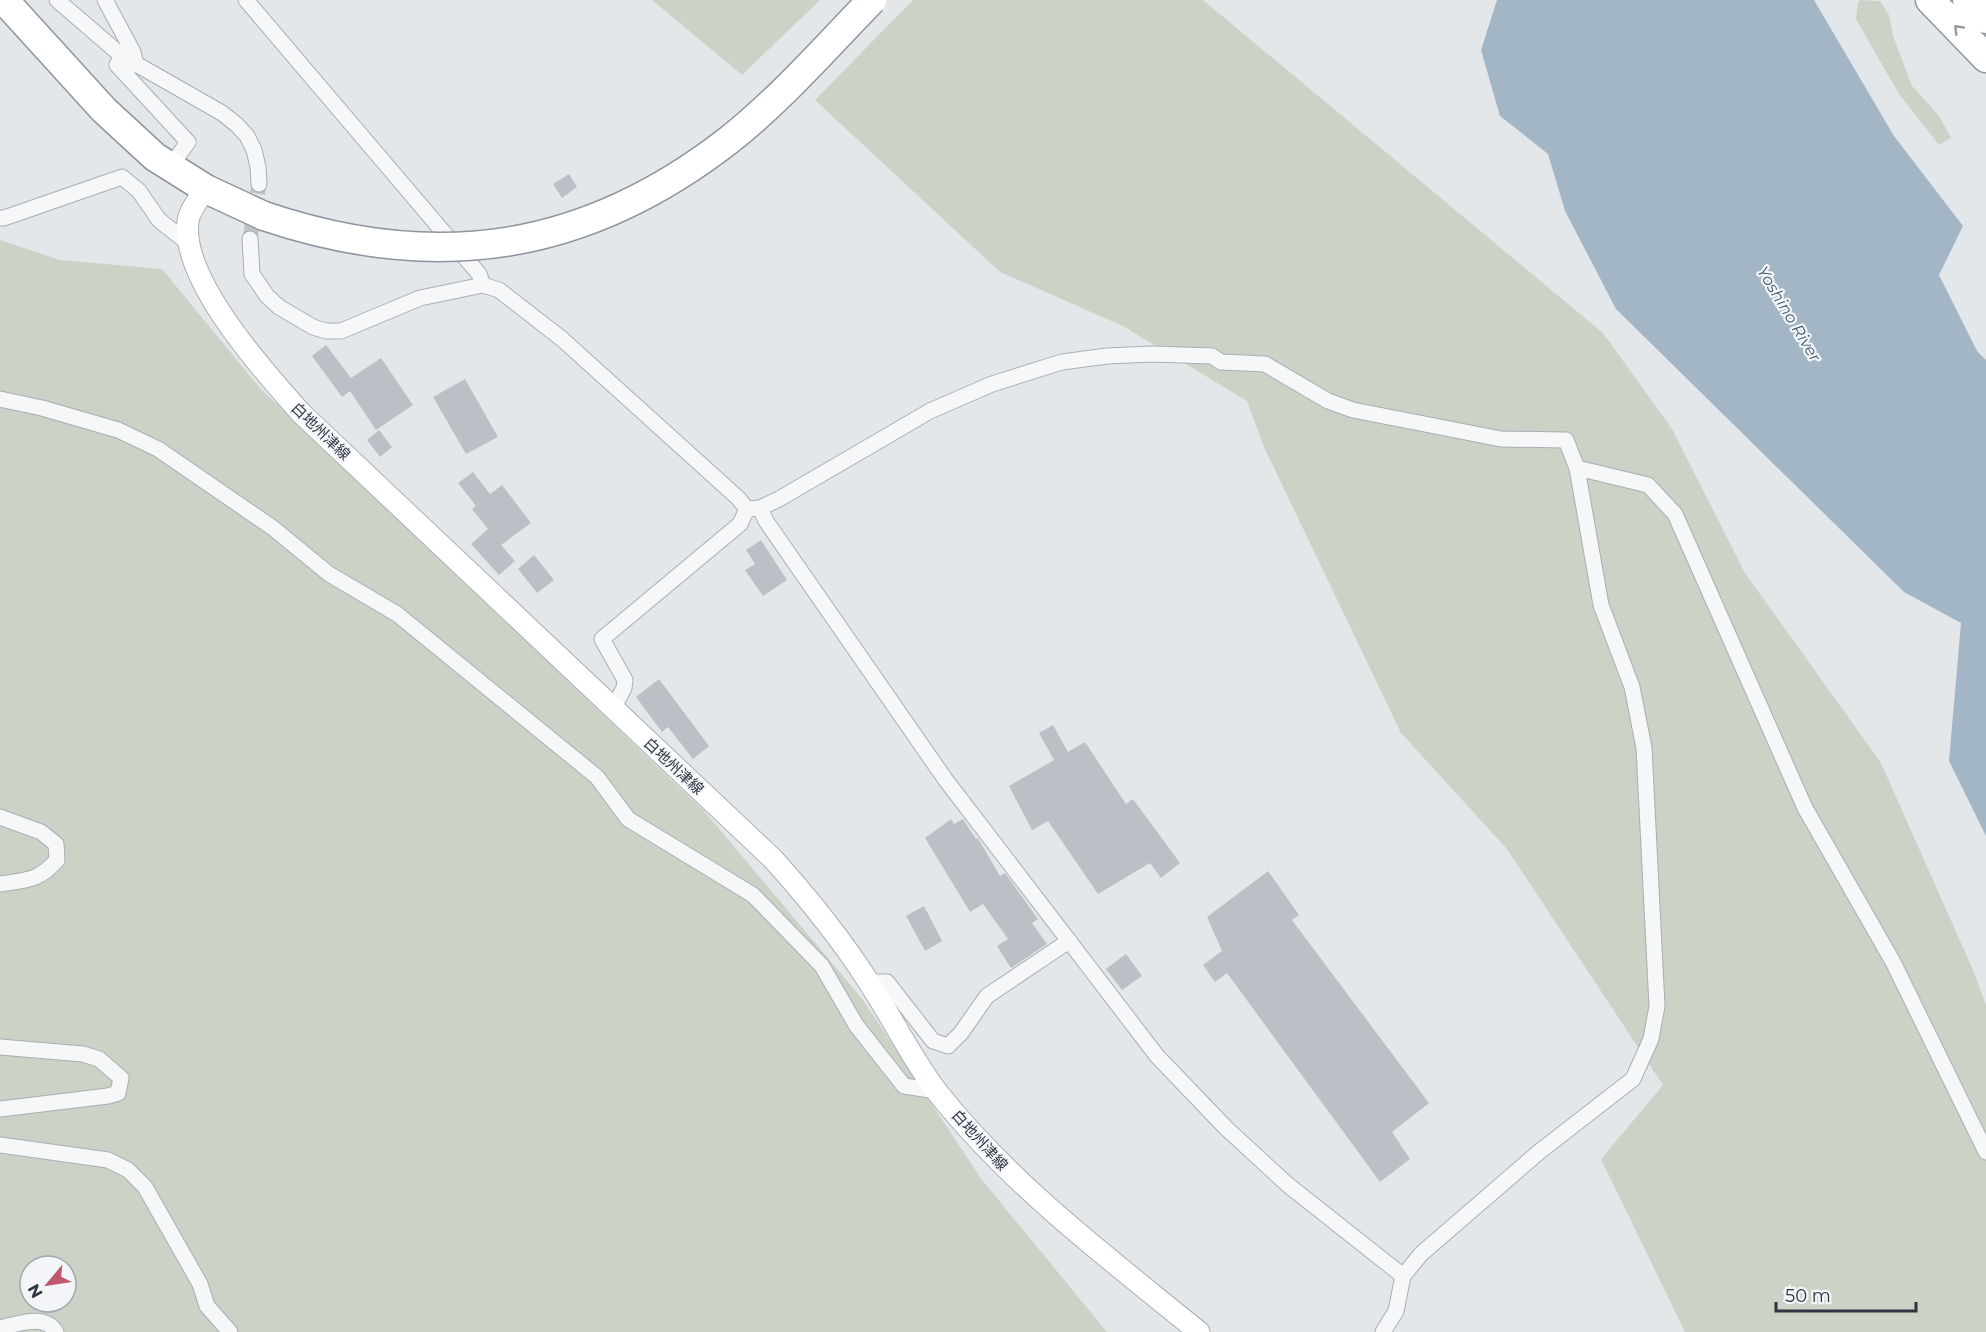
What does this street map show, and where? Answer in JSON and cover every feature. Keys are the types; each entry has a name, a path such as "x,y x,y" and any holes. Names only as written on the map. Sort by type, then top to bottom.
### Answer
{"highway":[{"path":"4,0 104,110 156,157 206,189 257,228 426,248 497,244 538,237 583,223 659,188 731,138 777,96 872,0"},
{"path":"1930,0 1986,58"},
{"path":"1967,0 1986,19"}],"main road":[{"name":"白地州津線","path":"206,189 188,219 188,243 203,280 224,319 261,370 302,414 773,859 837,933 937,1091 998,1162 1049,1209 1199,1332"}],"street":[{"path":"57,0 122,56 222,113 237,125 247,136 254,150 259,184"},
{"path":"105,0 134,52 136,65"},
{"path":"246,0 479,274 483,285"},
{"path":"122,56 117,65 188,142 170,167"},
{"path":"0,218 15,215 122,177 139,191 159,220 188,243"},
{"path":"257,228 252,274 267,296 279,307 313,327 326,331 341,331 420,298 483,285 499,290 562,339 738,498 753,508 766,521 945,779 1157,1056 1226,1128 1288,1185 1403,1276"},
{"path":"613,709 626,680 602,639 740,524 753,508 779,499 930,411 992,384 1062,362 1152,354 1212,356 1221,362 1264,364 1328,401 1353,410 1501,439 1566,440 1577,468 1601,605 1632,687 1644,748 1657,1006 1651,1039 1633,1079 1539,1152 1421,1254 1403,1276 1396,1311 1383,1332"},
{"path":"0,399 42,408 118,430 158,449 273,528 329,574 397,614 597,777 628,819 753,896 822,966 856,1025 904,1086 937,1091"},
{"path":"1577,468 1648,485 1675,513 1805,808 1893,963 1986,1152"},
{"path":"0,818 41,832 56,844 57,860 46,873 32,879 0,884"},
{"path":"869,982 887,982 933,1041 948,1046 961,1033 987,996 1069,941"},
{"path":"0,1047 83,1054 99,1059 121,1078 118,1092 108,1096 0,1109"},
{"path":"0,1145 108,1160 128,1170 145,1187 200,1284 207,1306 230,1332"},
{"path":"0,1328 43,1321 52,1324 56,1332"}],"shaded area":[{"path":"652,0 820,0 742,75"},
{"path":"913,0 1203,0 1603,333 1672,429 1745,573 1881,763 1973,970 1986,1005 1986,1332 1685,1332 1601,1159 1663,1085 1507,849 1401,733 1264,447 1247,401 1123,326 1000,272 815,100"},
{"path":"1861,0 1880,1 1889,15 1893,36 1912,86 1939,116 1951,138 1939,145 1899,94 1856,19 1858,2"},
{"path":"0,240 60,260 162,269 260,388 705,812 863,1000 982,1180 1107,1332 0,1332"}],"water":[{"name":"Yoshino River","path":"1497,0 1814,0 1894,136 1963,226 1939,275 1977,351 1986,360 1986,836 1949,761 1961,623 1904,592 1616,309 1565,211 1548,154 1500,116 1481,50"}],"building":[{"path":"569,174 577,187 562,198 553,184"},
{"path":"326,345 351,378 381,358 413,405 376,430 350,391 342,397 312,356"},
{"path":"465,379 498,437 466,454 433,397"},
{"path":"379,430 392,447 380,457 367,440"},
{"path":"473,472 490,494 502,485 531,523 501,545 515,561 499,575 471,544 488,529 472,509 476,506 458,483"},
{"path":"761,540 787,580 763,596 745,570 755,564 746,550"},
{"path":"534,555 554,580 537,593 518,569"},
{"path":"659,679 709,746 693,759 668,727 662,732 636,697"},
{"path":"1053,725 1068,752 1085,742 1126,804 1133,799 1180,863 1161,878 1150,863 1098,894 1048,821 1032,830 1009,786 1054,760 1039,733"},
{"path":"951,819 954,824 963,819 976,839 978,838 1000,876 1005,873 1038,919 1032,923 1047,944 1011,968 997,946 1008,939 983,904 970,912 925,838"},
{"path":"1268,871 1299,915 1292,920 1429,1103 1392,1132 1410,1159 1380,1182 1227,973 1215,982 1203,965 1222,951 1207,917"},
{"path":"924,906 942,941 925,951 906,916"},
{"path":"1126,954 1142,976 1122,990 1106,969"}],"tunnel":[{"path":"250,239 259,184"}]}
